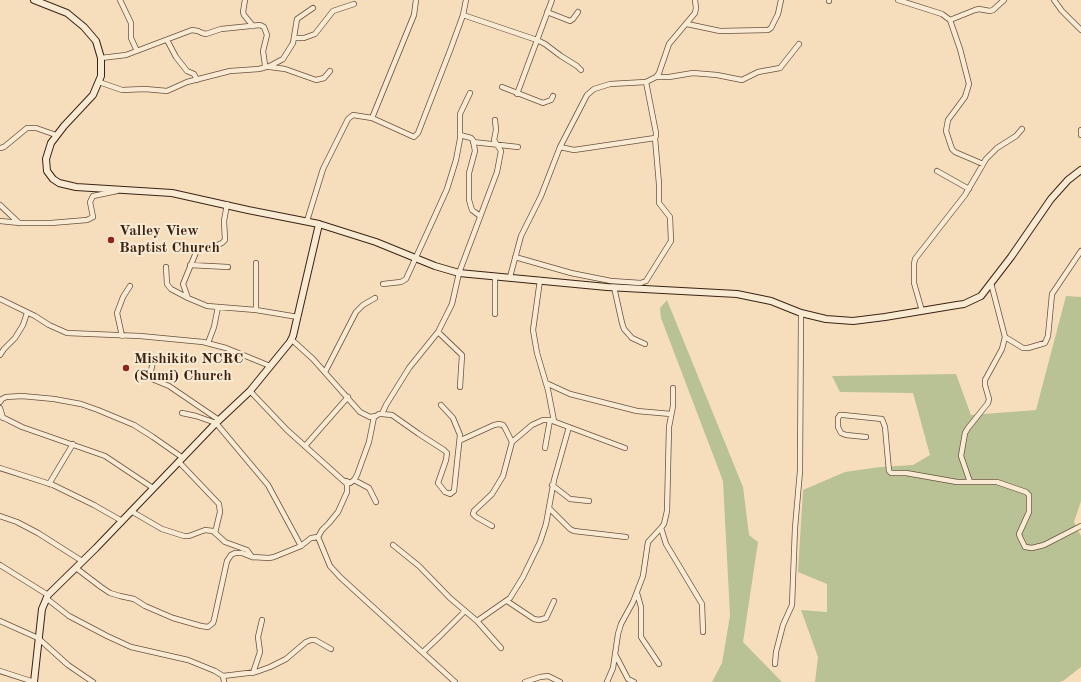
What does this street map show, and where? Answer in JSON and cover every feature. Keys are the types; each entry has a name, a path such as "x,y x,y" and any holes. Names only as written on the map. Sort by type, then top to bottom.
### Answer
{"main road":[{"path":"34,0 67,13 84,27 96,41 101,58 101,76 93,95 56,135 51,143 46,159 47,171 58,183 76,187 172,193 227,204 248,210 307,221 376,242 415,258 459,273 614,287 737,294 771,301 802,313 826,319 853,321 922,311 957,305 981,296 1051,198 1068,180 1081,170"},
{"path":"34,682 42,609 47,596 217,422 250,391 293,336 319,224"}],"street":[{"path":"120,0 132,23 131,38 137,51"},
{"path":"245,0 243,12 253,26"},
{"path":"372,118 414,15 416,0"},
{"path":"307,221 323,169 348,119 352,115 372,118 410,136 416,136 452,48 463,15 466,0"},
{"path":"517,94 552,0"},
{"path":"510,277 521,236 560,148 587,95 610,84 646,82 656,77 659,73 669,44 695,13 695,0"},
{"path":"687,24 720,31 768,30 771,28 778,14 781,0"},
{"path":"898,0 942,14 950,20 960,49 969,84 965,97 948,120 946,131 952,149 983,164"},
{"path":"950,20 979,9 990,11 993,10 1004,0"},
{"path":"1054,0 1062,11 1081,30"},
{"path":"294,38 304,38 315,34 333,11 354,4"},
{"path":"99,82 122,90 145,89 167,91 185,83 233,70 259,69 268,66 283,59 292,46 297,19 313,8"},
{"path":"547,12 570,21 578,12"},
{"path":"463,15 537,40 581,70"},
{"path":"101,58 122,56 195,30 206,34 221,29 263,26 267,37 263,51 265,65 285,69 316,80 324,78 330,71"},
{"path":"167,40 176,57 187,71 194,74 197,80"},
{"path":"656,77 669,78 693,72 742,80 758,72 780,68 799,44"},
{"path":"515,257 571,273 612,281 641,283 646,281 671,241 670,217 659,203 655,138 656,133 646,82"},
{"path":"502,87 543,103 551,100 553,96"},
{"path":"383,284 403,281 406,279 447,189 457,155 460,135 460,114 470,93"},
{"path":"382,414 386,405 410,368 438,332 452,304 459,273 497,172 501,151 494,140 496,130 495,120"},
{"path":"0,148 4,147 27,128 36,128 56,135"},
{"path":"922,311 914,283 915,259 969,189 983,164 997,148 1016,136 1022,129"},
{"path":"1081,130 1081,135"},
{"path":"460,135 471,138 473,142 475,151 469,173 469,200 472,210 480,216"},
{"path":"560,148 574,150 655,138"},
{"path":"473,142 518,147"},
{"path":"937,171 969,189"},
{"path":"0,221 20,223 64,223 87,220 94,217 90,202 93,196 124,190"},
{"path":"188,298 183,284 197,250 200,248 215,246 224,241 224,221 227,204"},
{"path":"0,205 20,223"},
{"path":"1005,337 1023,348 1045,343 1048,336 1052,294 1081,251"},
{"path":"256,263 256,310"},
{"path":"190,265 228,267"},
{"path":"166,267 167,284 169,288 207,306 256,310 298,317"},
{"path":"495,276 495,314"},
{"path":"540,280 533,330 536,349 546,383 552,421 545,448"},
{"path":"970,482 961,456 965,434 988,403 985,380 1002,349 1005,337 991,283"},
{"path":"122,336 117,313 123,297 130,286"},
{"path":"614,287 624,329 632,338 645,344"},
{"path":"325,372 356,312 363,305 374,298"},
{"path":"0,299 67,333 179,339 208,343 237,352 270,366"},
{"path":"208,343 214,327 218,307"},
{"path":"0,355 15,338 23,325 27,313"},
{"path":"775,664 776,652 783,625 792,604 795,528 800,471 802,313"},
{"path":"438,332 462,354 460,387"},
{"path":"291,339 313,359 360,412 370,417 382,414 392,415 447,453 438,484 445,492 450,494 454,491 460,431 453,418 441,405"},
{"path":"153,362 150,375 152,379 169,386 217,422 268,485 300,546"},
{"path":"546,383 570,394 637,411 671,414"},
{"path":"607,682 613,668 621,624 637,593 643,576 648,542 662,528 667,511 669,427 673,388"},
{"path":"250,391 287,430 346,481 348,488 338,512 322,530 318,537"},
{"path":"0,402 6,397 22,396 54,399 81,404 134,425 153,436 181,460 219,504 220,512 215,533"},
{"path":"305,446 348,397"},
{"path":"0,408 1,417 22,427 104,456 153,488"},
{"path":"182,413 217,422"},
{"path":"866,437 841,434 838,427 838,418 840,415 882,419 885,427 889,471 891,473 906,473 957,482 997,482 1026,492 1029,495 1029,512 1020,534 1025,546 1032,548 1044,545 1081,526"},
{"path":"354,480 369,442 374,417"},
{"path":"492,526 476,517 474,511 492,494 503,476 512,442 532,425 543,420 552,421 625,448"},
{"path":"460,440 499,424 505,428 512,442"},
{"path":"477,621 505,603 523,577 540,542 545,529 552,485 569,427"},
{"path":"49,484 73,444"},
{"path":"0,468 49,484 89,502 122,520"},
{"path":"346,481 350,482 354,480 367,487 376,502"},
{"path":"552,485 570,499 589,501"},
{"path":"549,508 570,529 574,531 626,537"},
{"path":"131,511 162,529 184,536 210,530 225,542 247,550 252,557"},
{"path":"0,516 17,522 38,533 82,561"},
{"path":"662,528 666,544 702,604 703,632"},
{"path":"76,568 110,592 134,599 145,606 174,618 204,627 210,625 214,620 228,558 238,553 252,557 274,557 300,546 311,538 318,537"},
{"path":"318,537 335,572 456,682"},
{"path":"393,545 419,566 477,621 501,648"},
{"path":"0,565 47,596 70,616 131,647 188,660 215,671 223,676 253,673 270,667 286,659 306,642 311,640 315,640 331,649"},
{"path":"637,593 641,607 641,637 659,664"},
{"path":"505,603 539,620 546,618 554,602"},
{"path":"422,652 445,632 465,611"},
{"path":"0,620 38,638 68,665 93,682"},
{"path":"253,673 260,652 258,637 262,620"},
{"path":"615,654 628,679 634,682"},
{"path":"0,671 34,682"},
{"path":"223,676 224,682"},
{"path":"525,682 548,676 560,682"}],"green space":[{"path":"1066,296 1081,297 1081,501 1074,522 1081,536 1081,667 1063,681 1059,682 815,682 818,657 801,610 827,612 827,584 798,572 803,490 845,472 880,467 913,465 930,455 913,393 840,392 832,376 956,374 971,415 1036,410"},
{"path":"667,300 743,487 749,535 758,542 743,642 782,682 712,682 722,663 730,616 723,481 661,318 660,308"}],"place":[{"name":"Valley View Baptist Church","path":"111,240"},
{"name":"Mishikito NCRC (Sumi) Church","path":"126,368"}]}
